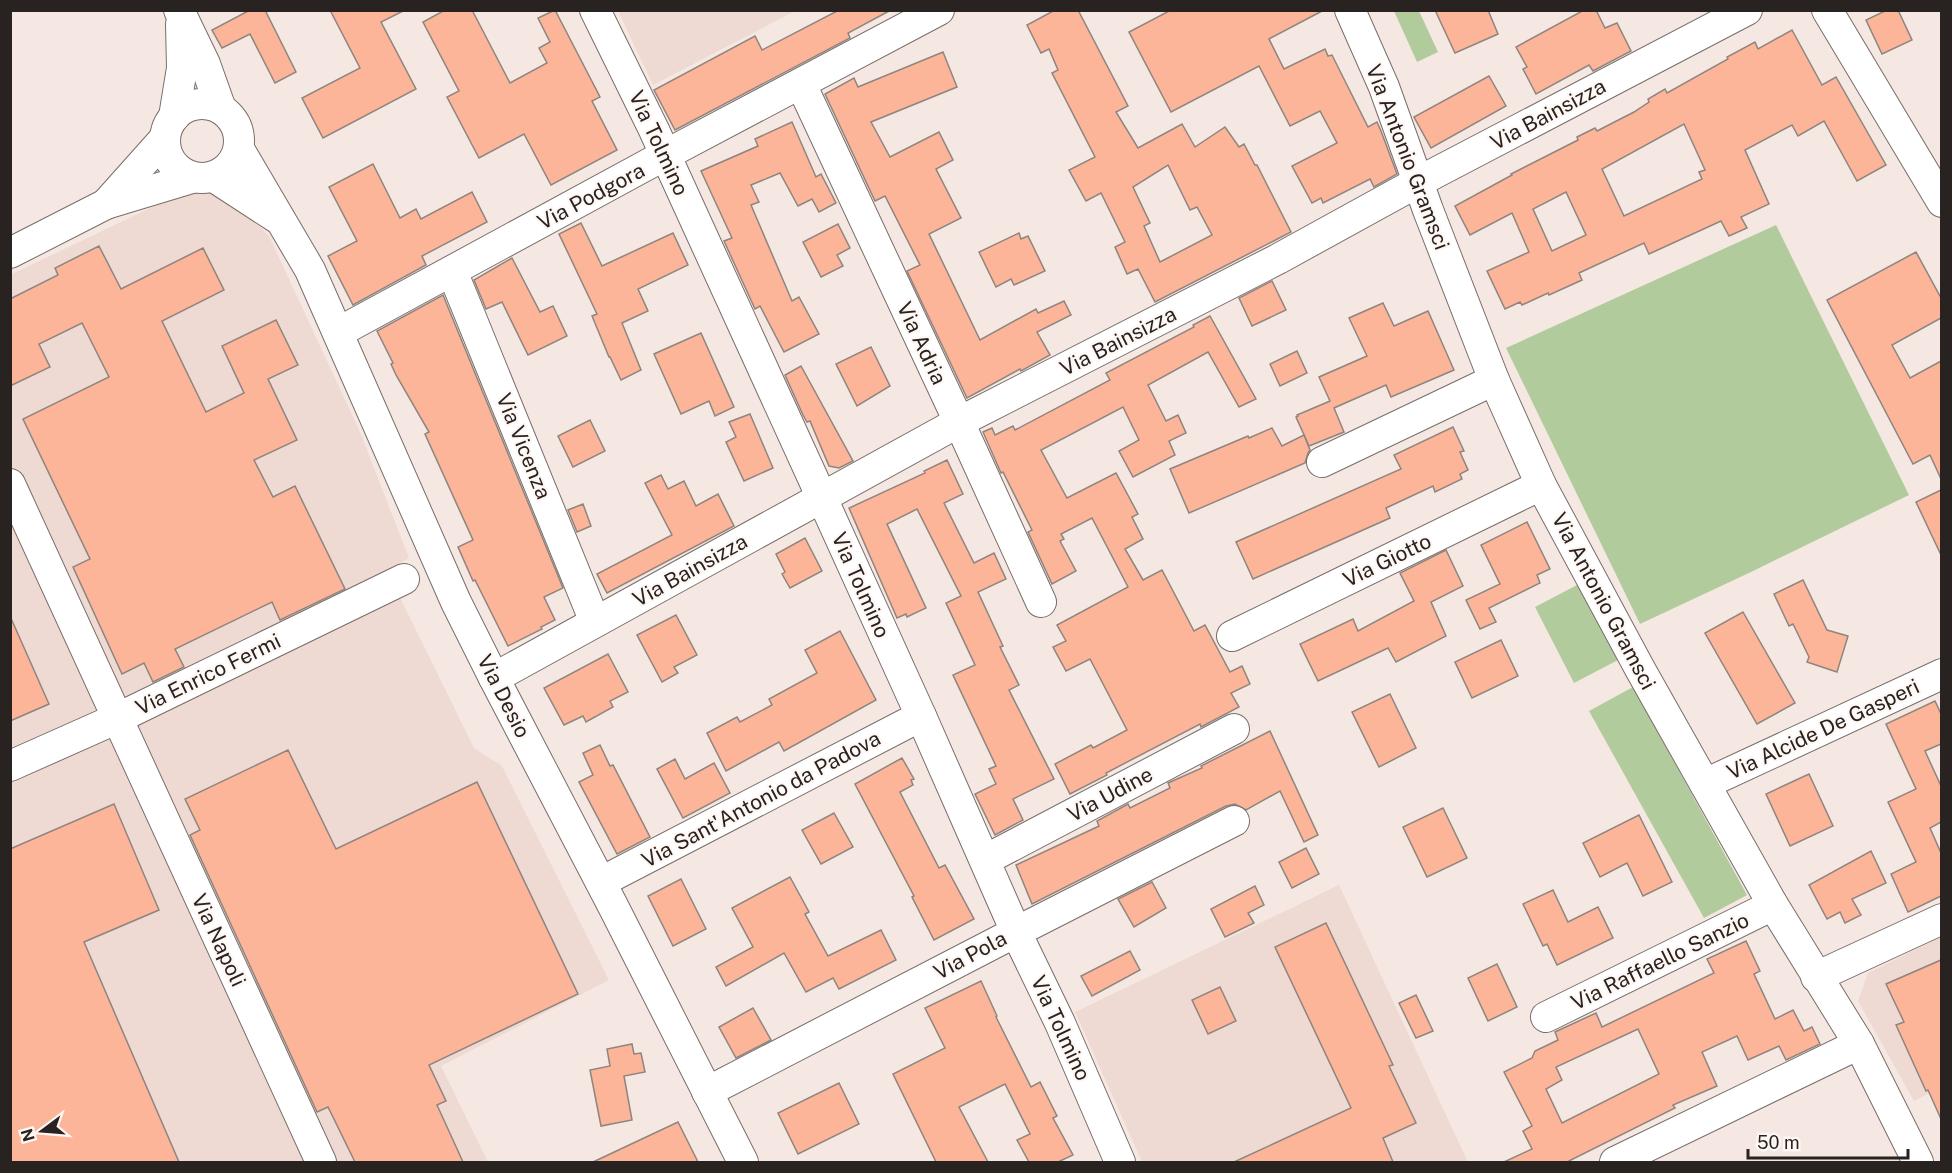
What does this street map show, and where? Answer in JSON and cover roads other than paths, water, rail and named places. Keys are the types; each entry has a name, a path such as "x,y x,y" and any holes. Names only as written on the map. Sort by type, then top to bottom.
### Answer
{"street":[{"name":"Via Tolmino","path":"595,10 665,155 921,716 1016,932 1060,1023 1114,1160"},
{"name":"Via Podgora","path":"339,332 665,155 939,10"},
{"name":"Via Antonio Gramsci","path":"1350,10 1384,87 1494,380 1541,485 1640,669 1773,905 1859,1044 1918,1162"},
{"name":"Via Bainsizza","path":"494,678 959,422 1278,259 1418,182 1747,10"},
{"path":"1827,10 1941,202"},
{"path":"180,13 205,64 221,109"},
{"path":"180,13 182,68 166,151 171,163 181,172 203,177"},
{"name":"Via Adria","path":"801,84 1041,602"},
{"path":"10,253 106,204 226,171 234,161 239,149 240,137 237,126 230,116 209,104 196,104 184,108 106,204"},
{"name":"Via Desio","path":"239,149 310,270 438,563 494,678 601,882 743,1162"},
{"name":"Via Desio","path":"203,177 282,221"},
{"name":"Via Vicenza","path":"452,271 596,622"},
{"path":"1322,462 1494,380"},
{"name":"Via Napoli","path":"10,484 321,1162"},
{"name":"Via Giotto","path":"1232,636 1541,485"},
{"name":"Via Enrico Fermi","path":"10,766 118,718 404,579"},
{"name":"Via Alcide De Gasperi","path":"1705,784 1941,674"},
{"name":"Via Sant'Antonio da Padova","path":"601,882 921,716"},
{"name":"Via Udine","path":"985,860 1234,729"},
{"name":"Via Pola","path":"707,1092 1234,822"},
{"name":"Via Raffaello Sanzio","path":"1546,1017 1773,905"},
{"path":"1816,977 1941,919"},
{"path":"1615,1162 1859,1044"}]}
